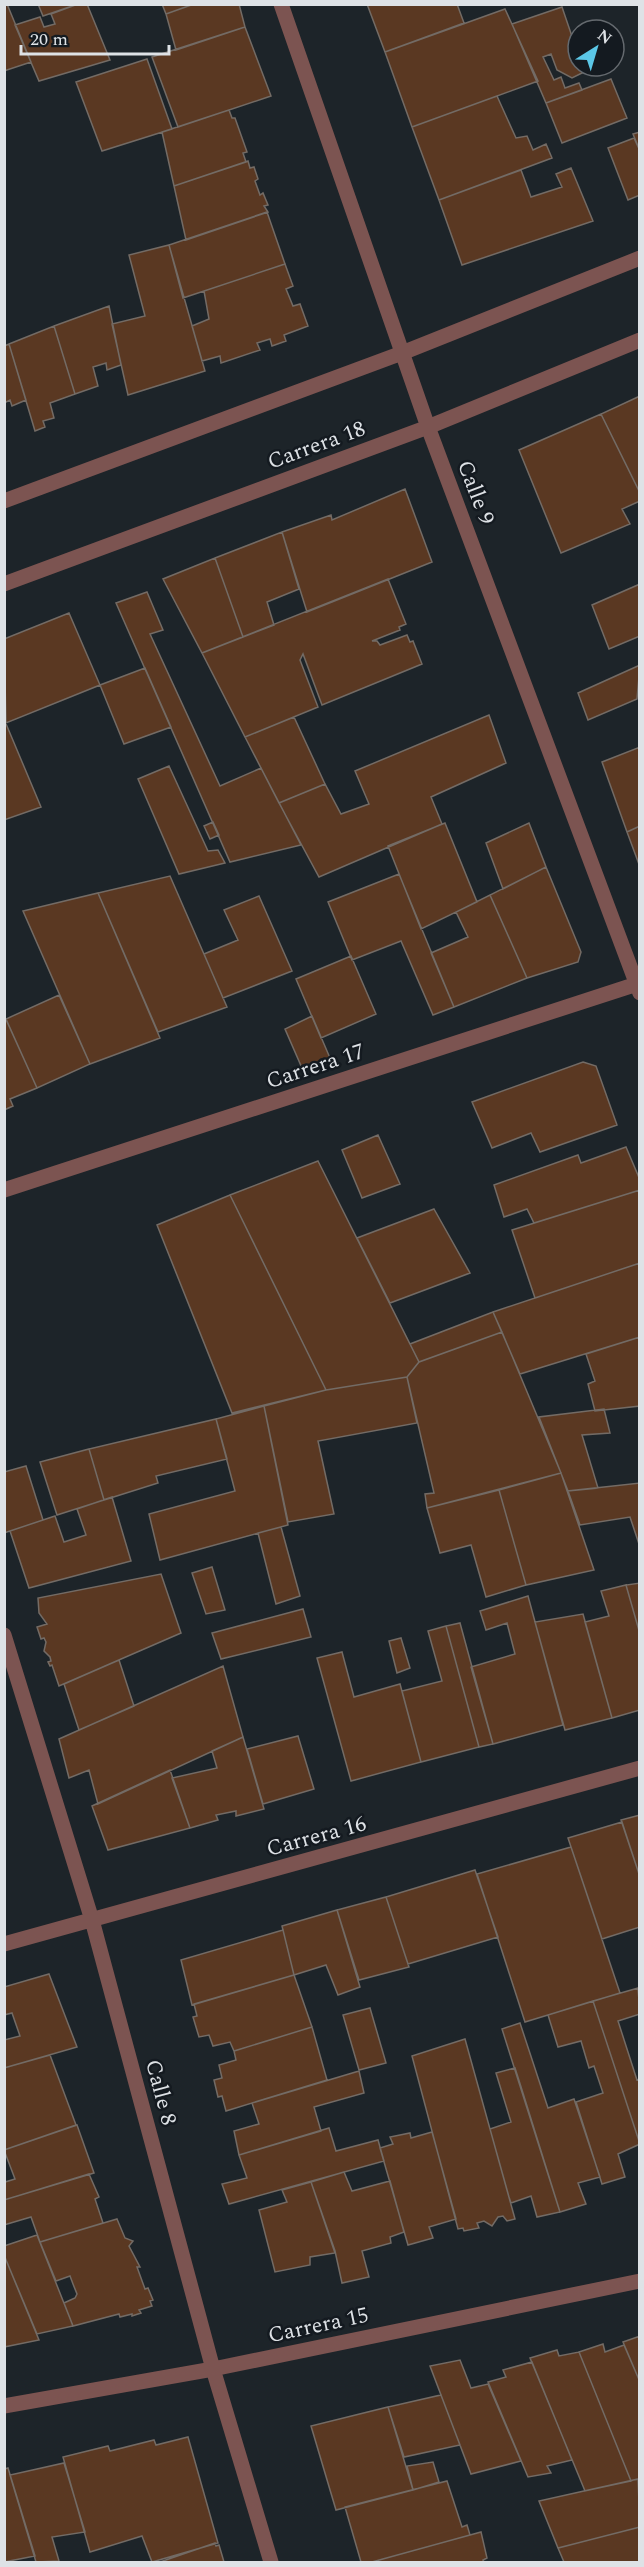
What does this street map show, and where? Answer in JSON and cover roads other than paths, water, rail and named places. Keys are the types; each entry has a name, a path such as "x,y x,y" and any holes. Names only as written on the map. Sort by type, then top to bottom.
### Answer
{"street":[{"name":"Calle 9","path":"281,4 428,427 638,987"},
{"path":"4,501 402,353 639,258"},
{"name":"Carrera 18","path":"4,584 428,427 639,340"},
{"name":"Carrera 17","path":"4,1190 638,987"},
{"name":"Calle 8","path":"4,1635 92,1920 213,2368 271,2562"},
{"name":"Carrera 16","path":"4,1944 639,1768"},
{"name":"Carrera 15","path":"4,2406 213,2368 639,2281"}]}
